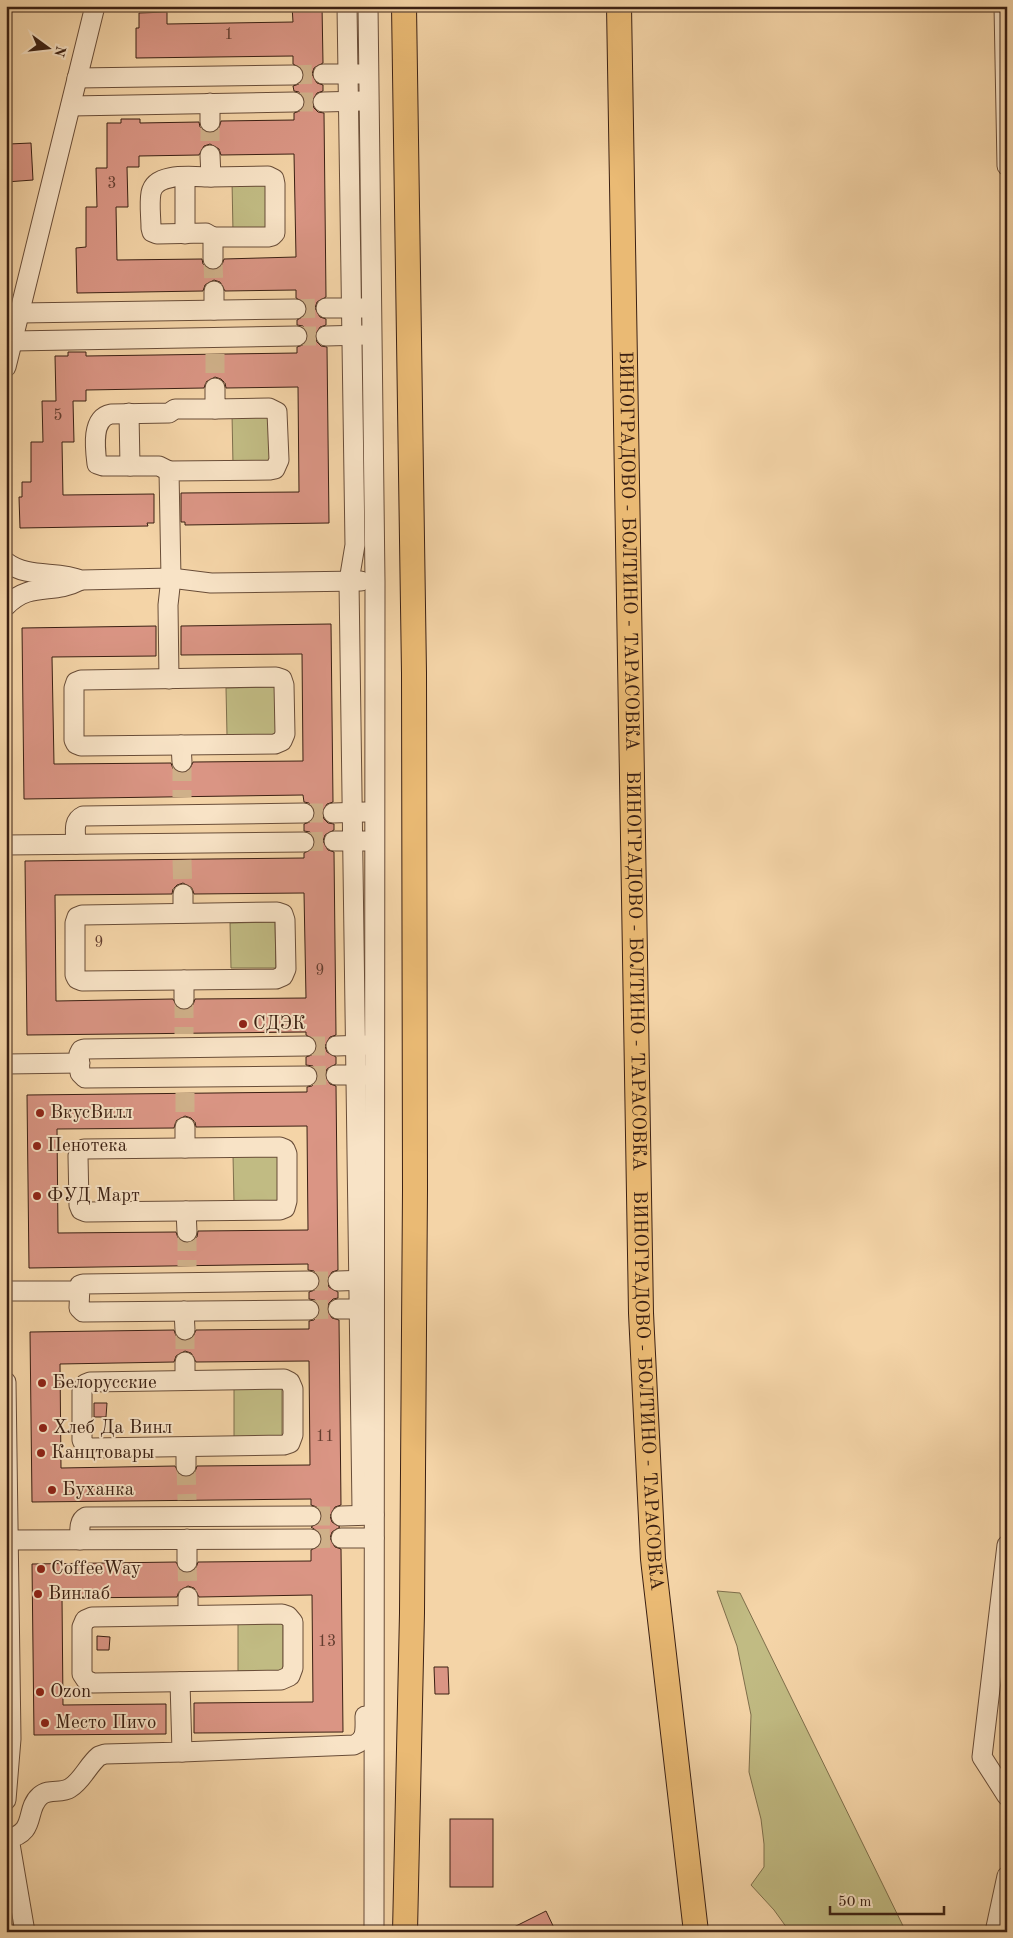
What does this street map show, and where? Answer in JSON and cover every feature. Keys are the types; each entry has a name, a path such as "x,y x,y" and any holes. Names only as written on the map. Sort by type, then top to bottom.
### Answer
{"main road":[{"path":"404,6 414,673 415,1130 412,1594 405,1932"},
{"name":"ВИНОГРАДОВО - БОЛТИНО - ТАРАСОВКА","path":"619,6 641,1313 652,1559 696,1932"}],"street":[{"path":"6,367 95,6"},
{"path":"347,6 355,545 349,581 343,841 367,1309 368,1538 374,1932"},
{"path":"366,1280 374,1075 374,581 368,6"},
{"path":"1004,6 1007,166"},
{"path":"323,74 369,73"},
{"path":"77,78 293,74"},
{"path":"323,102 369,101"},
{"path":"71,106 210,112 294,102"},
{"path":"210,155 211,177"},
{"path":"268,176 274,179 275,233 272,236 213,238 206,233 157,234 152,232 152,189 163,178 185,177 268,176"},
{"path":"185,177 185,234"},
{"path":"213,238 213,259"},
{"path":"214,291 214,310"},
{"path":"326,308 372,308"},
{"path":"20,313 296,309"},
{"path":"326,336 372,335"},
{"path":"13,341 214,346 297,336"},
{"path":"215,388 215,409"},
{"path":"269,408 277,412 278,465 270,470 169,471 159,466 103,466 97,464 96,431 100,421 107,415 129,413 169,413 175,409 269,408"},
{"path":"129,413 130,466"},
{"path":"169,471 171,578 168,605 169,678"},
{"path":"6,562 25,571 70,575 81,580 171,578 211,583 374,581"},
{"path":"6,606 14,598 26,592 70,586 81,580"},
{"path":"276,677 282,679 284,685 285,734 282,741 275,744 182,754 81,746 76,744 74,740 74,688 76,682 81,680 169,678 276,677"},
{"path":"76,844 76,822 78,818 83,816 182,806 304,813"},
{"path":"343,813 374,812"},
{"path":"343,841 374,841"},
{"path":"6,845 76,844 182,851 304,842"},
{"path":"183,894 183,913"},
{"path":"277,912 283,914 286,920 286,969 283,976 276,979 82,981 75,975 75,923 77,917 82,915 183,913 277,912"},
{"path":"184,980 184,999"},
{"path":"306,1046 184,1040 84,1049 79,1054 80,1073 85,1078 185,1085 306,1076"},
{"path":"336,1046 374,1045"},
{"path":"6,1064 80,1063"},
{"path":"336,1075 374,1075"},
{"path":"186,1127 186,1148"},
{"path":"280,1147 285,1149 287,1154 287,1201 285,1208 280,1210 86,1212 81,1210 78,1196 78,1156 84,1149 186,1148 280,1147"},
{"path":"186,1211 186,1232"},
{"path":"309,1281 187,1274 82,1284 78,1291 78,1308 83,1312 309,1310"},
{"path":"338,1281 366,1280"},
{"path":"6,1291 78,1291"},
{"path":"338,1309 367,1309"},
{"path":"184,1311 185,1330"},
{"path":"185,1371 284,1379 290,1382 293,1389 294,1435 290,1443 284,1445 186,1446 91,1448 85,1446 82,1440 82,1391 85,1384 185,1371"},
{"path":"6,1382 11,1739 6,1800"},
{"path":"186,1446 186,1466"},
{"path":"80,1540 80,1523 86,1517 187,1509 311,1516"},
{"path":"341,1516 368,1515"},
{"path":"8,1540 311,1538"},
{"path":"341,1538 368,1538"},
{"path":"25,1932 8,1838 20,1835 26,1827 42,1794 69,1789 99,1756 105,1754 354,1745 359,1743 364,1737 365,1730 368,1538"},
{"path":"187,1539 188,1562"},
{"path":"1007,1545 982,1757 1007,1796"},
{"path":"188,1606 282,1614 288,1616 293,1622 294,1668 290,1676 281,1680 180,1682 93,1683 86,1680 82,1674 82,1627 85,1620 92,1617 188,1606"},
{"path":"180,1682 182,1752"},
{"path":"995,1932 1007,1876"}],"shaded area":[{"path":"232,181 269,185 269,226 264,232 233,232"},
{"path":"265,413 272,418 273,458 266,464 233,465 232,414"},
{"path":"276,687 276,735 227,735 226,688"},
{"path":"275,922 276,968 231,968 230,923"},
{"path":"282,1154 282,1202 234,1203 233,1155"},
{"path":"234,1387 282,1387 282,1438 234,1439"},
{"path":"717,1591 740,1593 906,1932 787,1932 787,1928 774,1910 751,1885 764,1867 764,1844 761,1819 749,1772 751,1715 737,1646"},
{"path":"238,1623 283,1623 283,1671 238,1671"}],"building":[{"path":"292,6 322,6 323,63 314,68 312,74 317,83 323,85 323,91 317,93 312,102 318,112 324,113 326,297 317,302 315,308 320,317 326,319 326,325 320,327 315,336 321,346 327,347 329,523 185,525 185,522 181,522 181,493 299,492 298,387 226,388 225,383 221,379 215,377 206,382 204,388 86,390 86,401 73,401 74,442 62,442 63,495 154,494 154,523 147,523 148,526 20,528 19,497 22,497 22,482 31,482 31,442 43,442 42,401 56,401 55,356 68,356 68,352 86,352 86,356 297,353 297,347 307,341 307,331 303,326 297,325 297,320 306,315 307,308 305,303 296,298 296,290 225,291 220,282 214,280 205,285 203,291 77,293 76,248 86,247 86,207 97,207 96,168 107,168 107,123 121,123 121,119 140,119 140,123 199,122 200,127 204,131 210,133 219,128 221,121 294,120 294,113 300,111 305,102 299,92 294,91 293,86 299,84 304,75 302,69 293,64 293,56 136,58 136,28 139,28 139,13 167,12 167,24 293,22","holes":["210,144 219,149 221,155 294,154 296,257 224,259 222,265 213,270 207,268 203,264 202,259 117,260 116,207 128,207 127,167 139,167 139,156 199,155 204,146"]},
{"path":"31,143 33,180 6,182 6,150 9,149 9,144"},
{"path":"331,624 333,802 327,804 322,813 328,823 334,824 334,830 325,835 323,841 328,850 334,852 336,1035 330,1037 325,1046 327,1052 336,1057 336,1064 327,1069 325,1075 330,1084 336,1086 338,1270 332,1272 327,1281 329,1287 338,1292 338,1298 333,1299 329,1303 327,1309 332,1318 339,1320 341,1505 335,1507 330,1516 332,1522 340,1527 332,1532 330,1538 335,1547 341,1549 343,1732 194,1733 194,1703 313,1702 312,1595 199,1597 194,1588 188,1586 179,1591 177,1597 62,1598 63,1705 166,1704 166,1734 34,1735 32,1564 176,1562 181,1571 187,1573 196,1568 198,1562 311,1561 311,1550 320,1545 322,1538 320,1533 311,1527 320,1522 322,1515 317,1507 311,1505 311,1499 32,1502 30,1332 174,1330 176,1336 185,1341 192,1339 196,1330 309,1329 309,1321 314,1320 318,1316 320,1309 315,1300 309,1299 309,1292 315,1290 320,1281 314,1271 308,1270 308,1264 29,1268 27,1095 307,1092 307,1087 312,1086 316,1082 318,1075 313,1066 306,1065 306,1057 312,1055 317,1046 315,1040 306,1035 306,1032 27,1035 25,861 304,858 304,853 314,848 315,841 310,832 304,831 304,824 310,822 315,813 309,803 304,802 303,795 24,799 22,628 156,626 156,656 52,657 54,764 171,763 173,769 182,773 189,771 193,762 303,761 302,654 181,655 181,626","holes":["183,883 192,888 194,894 304,893 306,998 195,999 193,1005 184,1010 178,1008 173,999 56,1001 55,895 172,894 173,889","185,1116 191,1118 195,1122 196,1127 307,1126 308,1230 198,1231 197,1237 187,1243 178,1238 176,1232 58,1233 57,1129 174,1128 176,1121","185,1351 191,1353 196,1362 309,1361 310,1465 197,1466 195,1472 186,1477 180,1475 175,1466 61,1468 60,1364 174,1362 176,1356"]},
{"path":"94,1403 107,1403 106,1417 94,1417"},
{"path":"97,1636 110,1637 109,1650 97,1650"},
{"path":"434,1667 448,1667 449,1694 435,1694"},
{"path":"450,1819 493,1819 493,1887 450,1887"},
{"path":"546,1911 556,1932 504,1932"}],"tunnel":[{"path":"293,75 323,74"},
{"path":"294,102 323,102"},
{"path":"210,122 210,155"},
{"path":"213,259 214,291"},
{"path":"296,309 326,308"},
{"path":"297,336 326,336"},
{"path":"215,354 215,388"},
{"path":"182,762 182,797"},
{"path":"304,813 333,813"},
{"path":"304,842 334,841"},
{"path":"182,860 183,894"},
{"path":"184,999 184,1034"},
{"path":"306,1046 336,1046"},
{"path":"307,1076 336,1075"},
{"path":"185,1093 185,1127"},
{"path":"187,1232 187,1266"},
{"path":"309,1281 338,1281"},
{"path":"309,1310 338,1309"},
{"path":"185,1330 185,1362"},
{"path":"186,1466 187,1500"},
{"path":"311,1516 341,1516"},
{"path":"311,1539 341,1538"},
{"path":"187,1562 188,1597"}],"place":[{"name":"СДЭК","path":"243,1024"},
{"name":"ВкусВилл","path":"40,1113"},
{"name":"Пенотека","path":"37,1146"},
{"name":"ФУД Март","path":"37,1196"},
{"name":"Белорусские","path":"42,1383"},
{"name":"Хлеб Да Винл","path":"43,1428"},
{"name":"Канцтовары","path":"41,1453"},
{"name":"Буханка","path":"52,1490"},
{"name":"CoffeeWay","path":"41,1569"},
{"name":"Винлаб","path":"38,1594"},
{"name":"Ozon","path":"40,1692"},
{"name":"Место Пиvо","path":"45,1723"}]}
